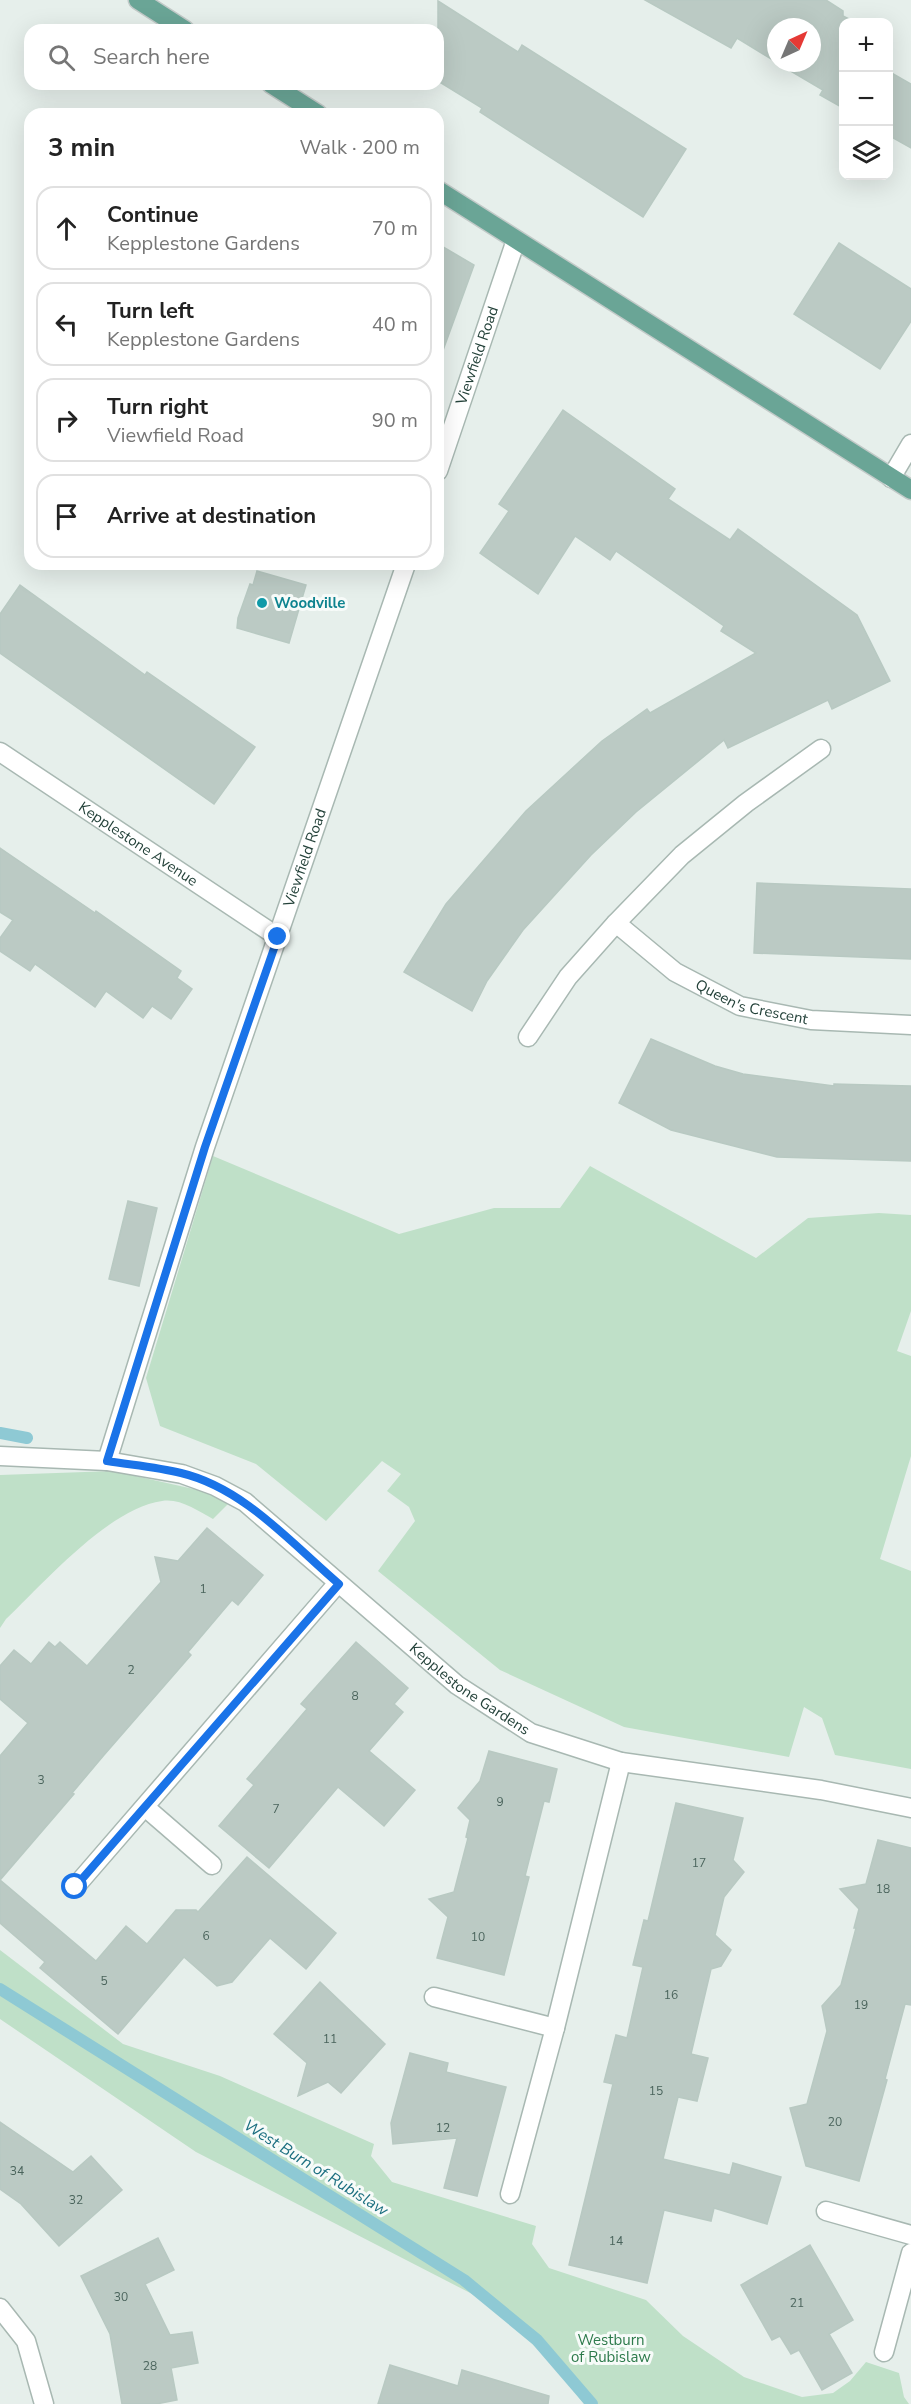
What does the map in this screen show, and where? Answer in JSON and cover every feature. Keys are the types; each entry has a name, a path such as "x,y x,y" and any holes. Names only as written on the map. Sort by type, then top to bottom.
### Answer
{"main road":[{"path":"138,0 176,24"},
{"path":"280,90 309,108"},
{"path":"444,194 911,490"}],"street":[{"name":"Viewfield Road","path":"444,453 516,240"},
{"path":"891,477 911,444"},
{"name":"Viewfield Road","path":"107,1461 205,1147 404,570"},
{"path":"528,1037 568,977 682,855 746,803 821,749"},
{"name":"Kepplestone Avenue","path":"0,752 278,937"},
{"name":"Queen's Crescent","path":"616,923 675,972 740,1006 811,1020 911,1025"},
{"path":"0,1456 107,1461"},
{"name":"Kepplestone Gardens","path":"107,1461 182,1473 245,1502 457,1685 531,1733 621,1762 820,1790 911,1808"},
{"path":"75,1887 339,1584"},
{"path":"510,2194 555,2028 621,1762"},
{"path":"145,1807 212,1865"},
{"path":"434,1997 555,2028"},
{"path":"826,2211 911,2235"},
{"path":"884,2352 911,2253"},
{"path":"0,2308 26,2341 44,2404"}],"green space":[{"path":"213,1156 399,1234 494,1208 560,1208 590,1166 756,1258 808,1218 879,1213 911,1215 911,1311 897,1351 911,1356 911,1456 880,1559 911,1571 911,1769 835,1755 822,1718 804,1707 789,1757 624,1727 500,1670 378,1571 415,1521 409,1507 387,1491 401,1474 382,1461 326,1521 256,1464 160,1426 146,1378"},
{"path":"113,1471 234,1498 213,1519 175,1501 162,1501 121,1517 78,1549 6,1619 0,1628 0,1475"},
{"name":"Westburn of Rubislaw","path":"0,1950 123,2044 220,2076 374,2144 371,2156 392,2182 536,2226 532,2244 549,2268 646,2300 683,2336 744,2377 802,2397 833,2393 850,2381 866,2362 899,2373 904,2397 909,2404 584,2404 555,2367 512,2323 478,2297 196,2152 0,2019"}],"building":[{"path":"645,0 826,0 843,11 843,16 847,18 839,18 839,106 820,95 823,90 792,72 821,72 821,18 767,18 767,56 737,38 731,48"},
{"path":"438,1 518,52 522,45 686,149 643,217 480,112 482,108 444,85 444,24 438,24"},
{"path":"893,74 911,84 911,148 893,138"},
{"path":"839,243 911,289 911,321 880,369 794,314"},
{"path":"444,248 474,265 444,348"},
{"path":"563,410 675,489 668,499 730,540 738,529 857,615 890,681 832,709 828,700 728,748 724,740 636,812 591,855 523,930 487,981 472,1011 404,972 446,904 526,811 602,741 647,709 650,713 756,653 721,631 724,626 616,551 610,560 575,536 538,594 480,553 509,511 499,504"},
{"name":"Woodville","path":"257,571 306,585 289,643 237,628 238,618"},
{"path":"20,585 145,675 147,672 255,747 214,804 0,653 0,614"},
{"path":"0,848 95,913 96,911 181,971 177,978 192,989 171,1019 152,1006 143,1018 106,991 95,1007 35,964 30,971 0,951 0,938 13,920 0,912"},
{"path":"757,883 911,889 911,959 754,953"},
{"path":"651,1039 715,1066 743,1074 834,1086 834,1084 911,1086 911,1161 777,1157 671,1130 619,1103"},
{"path":"128,1201 157,1208 139,1286 109,1279"},
{"path":"207,1528 263,1575 238,1605 232,1600 188,1652 191,1655 0,1880 0,1756 28,1723 0,1699 0,1666 14,1650 31,1664 49,1642 55,1647 60,1642 87,1666 161,1582 155,1557 178,1561"},
{"path":"356,1642 408,1688 394,1704 403,1712 369,1751 415,1790 384,1826 338,1787 269,1868 219,1826 254,1785 247,1779 307,1709 301,1704"},
{"path":"489,1751 557,1769 549,1802 544,1801 525,1876 529,1877 504,1975 437,1958 448,1917 429,1899 454,1892 468,1838 466,1837 470,1820 458,1808 480,1781"},
{"path":"676,1803 743,1818 733,1860 744,1872 724,1897 715,1935 731,1950 721,1966 711,1969 691,2054 708,2058 697,2101 678,2097 663,2159 730,2175 733,2163 781,2177 767,2224 714,2208 711,2221 664,2210 647,2283 569,2265 613,2084 604,2082 616,2035 627,2038 643,1967 633,1965 644,1920 648,1921"},
{"path":"878,1840 911,1848 911,2005 905,2004 859,2181 806,2166 790,2108 807,2104 827,2031 822,2006 841,1985 856,1928 854,1928 859,1909 840,1889 866,1884"},
{"path":"247,1857 336,1933 306,1969 270,1938 232,1982 217,1986 184,1957 118,2034 40,1968 45,1962 0,1923 0,1880 96,1961 126,1926 147,1944 176,1910 196,1910 198,1912"},
{"path":"320,1982 385,2044 341,2093 328,2082 298,2096 307,2063 274,2034"},
{"path":"410,2053 448,2063 446,2072 506,2087 477,2196 444,2188 457,2138 393,2144 391,2123"},
{"path":"0,2122 73,2172 91,2156 122,2190 59,2246 21,2204 0,2189"},
{"path":"158,2238 174,2270 145,2284 170,2335 192,2332 198,2363 171,2368 177,2400 156,2404 122,2404 110,2334 81,2276"},
{"path":"810,2245 853,2320 829,2334 852,2373 822,2390 799,2350 791,2354 780,2336 772,2340 741,2285"},
{"path":"390,2365 458,2386 462,2370 549,2396 548,2404 378,2404"}],"waterway":[{"path":"0,1433 27,1438"},
{"name":"West Burn of Rubislaw","path":"0,1989 464,2280 537,2340 592,2404"}],"place":[{"name":"Woodville","path":"262,603"}],"route":[{"path":"75,1887 339,1584 245,1502 215,1486 182,1473 107,1461 205,1147 278,937"}]}
